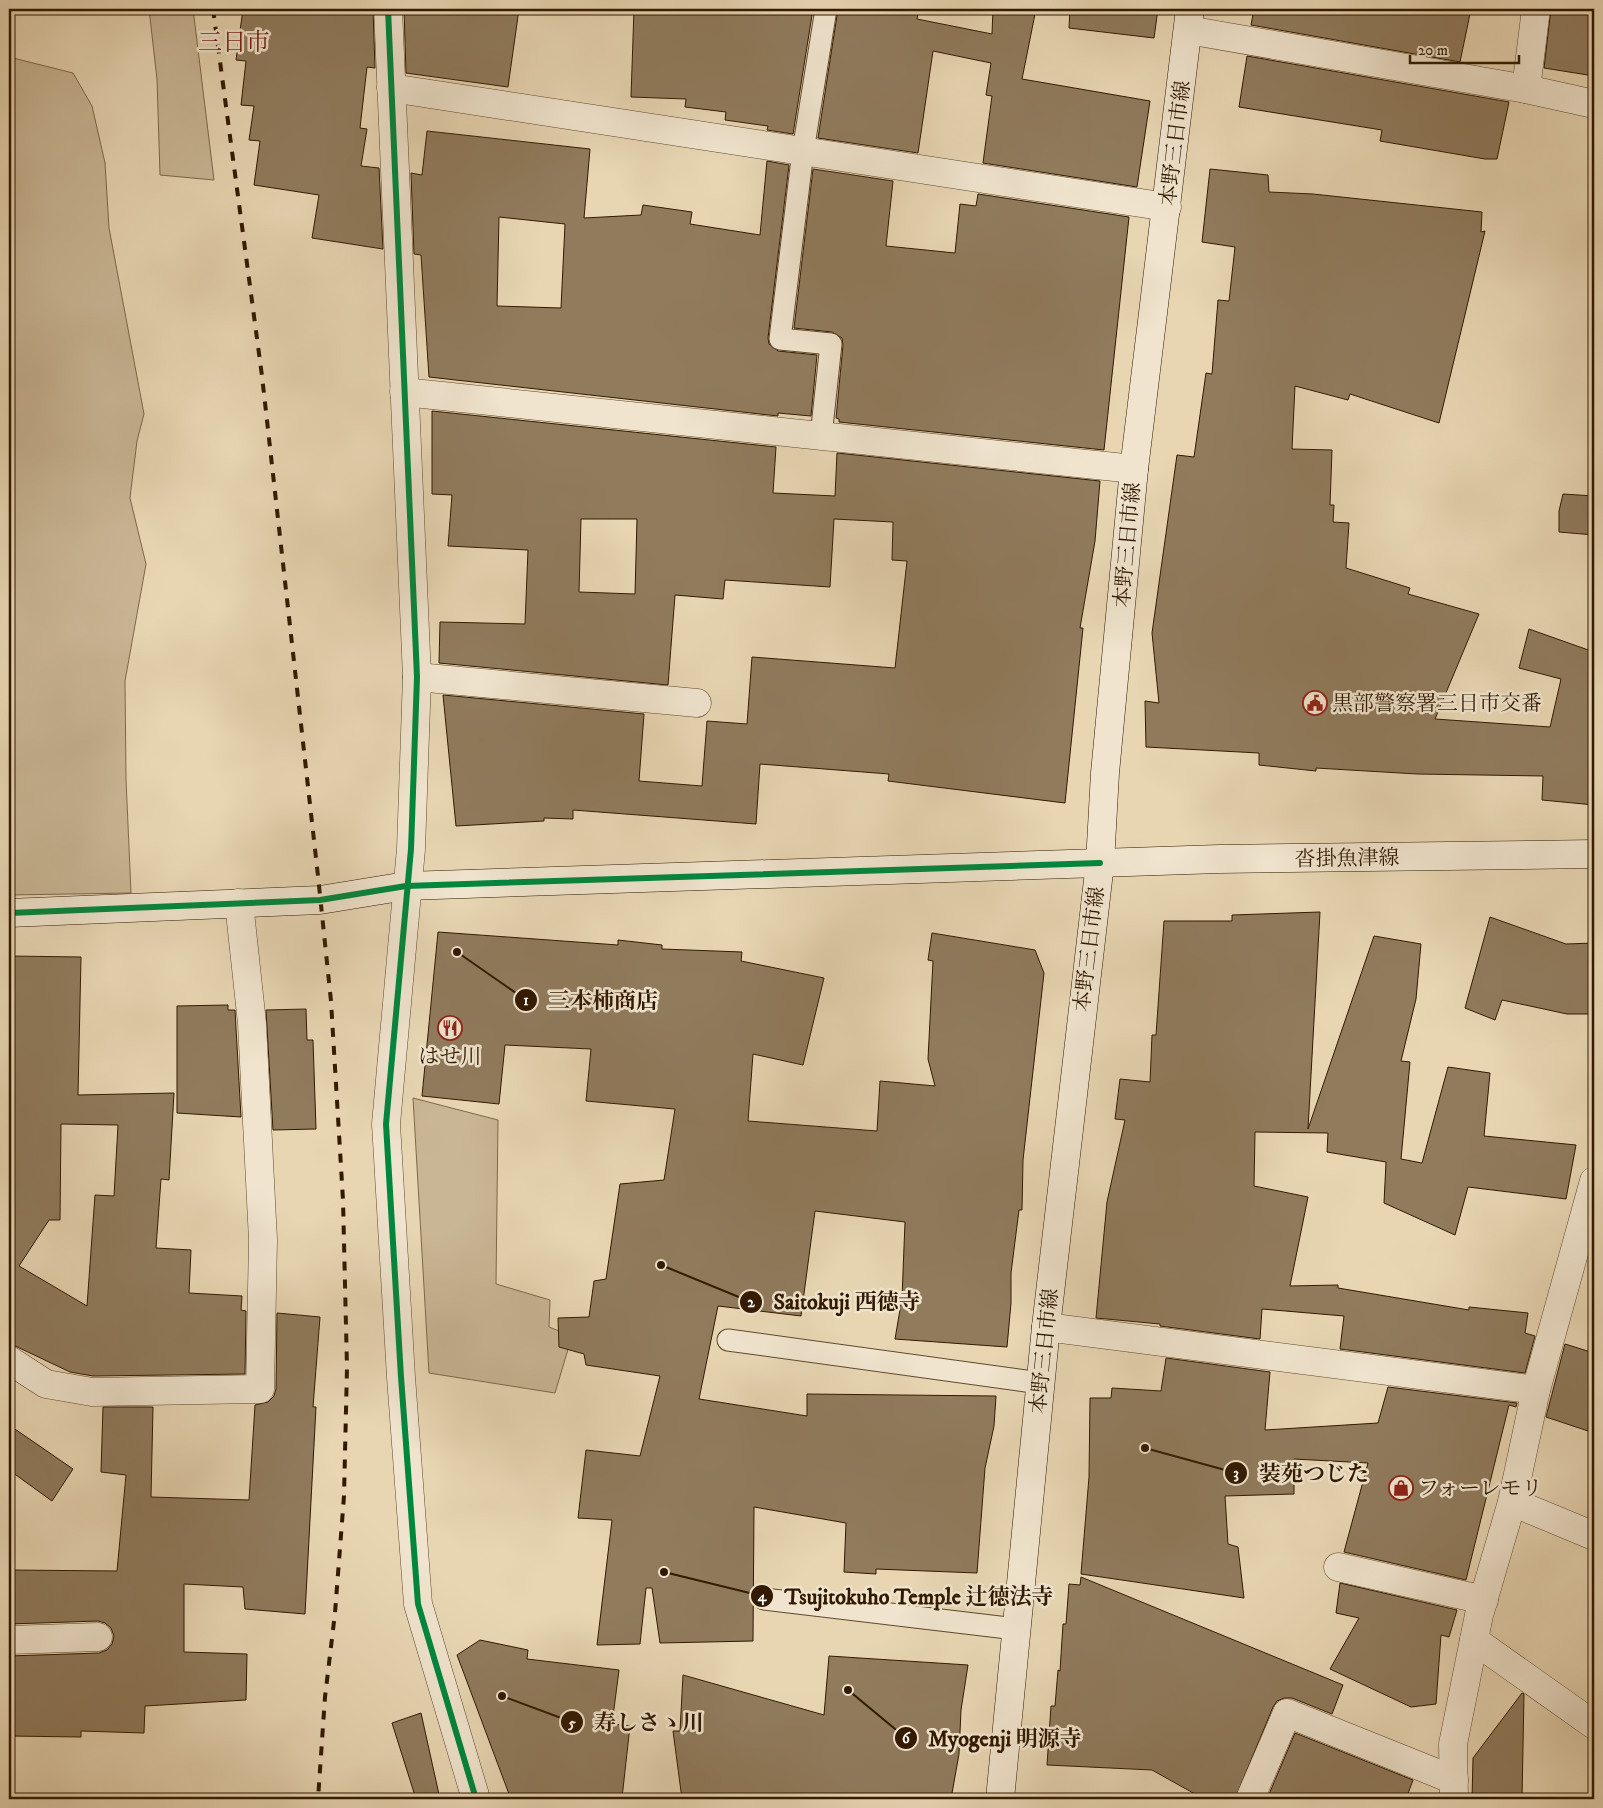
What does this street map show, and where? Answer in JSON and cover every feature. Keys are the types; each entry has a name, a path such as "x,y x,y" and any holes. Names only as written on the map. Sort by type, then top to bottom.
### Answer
{"street":[{"path":"388,9 417,677 411,849 406,886 386,1124 418,1604 476,1799"},
{"path":"1526,89 1536,9"},
{"path":"1189,19 1594,104"},
{"name":"本野三日市線","path":"1000,1799 1040,1383 1100,863 1106,773 1134,469 1189,19"},
{"path":"391,88 1167,207"},
{"path":"404,392 1134,469"},
{"path":"417,677 697,703"},
{"name":"沓掛魚津線","path":"9,913 320,900 406,886 1219,859 1594,854"},
{"path":"9,1360 46,1384 92,1392 260,1389 263,1240 252,1023 239,903"},
{"path":"1250,1799 1288,1714 1454,1790 1453,1744 1474,1640 1512,1502 1536,1390 1594,1188"},
{"path":"1046,1327 1536,1390"},
{"path":"1512,1502 1594,1536"},
{"path":"1338,1567 1484,1600"},
{"path":"9,1640 98,1637"},
{"path":"1474,1640 1594,1725"}],"lane":[{"path":"821,436 832,344 780,339 803,151 826,9"},
{"path":"728,1340 1040,1383"},
{"path":"764,1599 1016,1629"}],"shaded area":[{"path":"149,9 193,9 214,180 160,175 157,79"},
{"path":"9,57 73,73 92,106 105,163 109,228 144,414 137,441 130,498 146,564 125,681 126,779 131,893 9,895"},
{"path":"413,1098 498,1120 496,1284 550,1300 549,1327 572,1336 555,1393 429,1373"}],"building":[{"path":"243,9 373,9 375,68 367,67 360,128 367,129 361,166 379,168 383,249 312,238 319,195 254,185 260,141 249,140 254,106 241,105 246,61 236,60"},
{"path":"404,9 519,9 508,87 406,73"},
{"path":"634,9 813,9 793,134 767,130 768,126 725,120 726,112 685,107 686,99 631,97"},
{"path":"838,9 919,9 917,19 992,34 993,9 1036,9 1022,79 1150,101 1137,187 983,163 992,96 986,95 991,63 933,51 918,153 818,138"},
{"path":"1070,9 1158,9 1154,38 1069,28"},
{"path":"1254,9 1471,9 1460,62 1251,25"},
{"path":"1551,9 1594,9 1594,76 1544,68"},
{"path":"1247,56 1509,102 1497,159 1485,159 1380,141 1382,130 1239,107"},
{"path":"427,131 590,149 584,218 641,215 643,205 692,212 690,224 760,235 767,161 789,165 768,338 769,344 778,351 817,355 811,416 778,413 778,416 429,377 421,255 414,254 411,173 422,175","holes":["499,217 565,224 561,308 497,306"]},
{"path":"813,169 893,181 886,246 955,253 960,204 976,206 978,194 1129,217 1104,450 839,422 839,419 836,418 843,345 842,338 832,332 794,328"},
{"path":"1210,169 1268,175 1269,192 1313,194 1482,212 1481,232 1485,231 1439,423 1350,394 1348,400 1295,386 1292,449 1332,450 1330,505 1334,505 1333,522 1349,523 1346,568 1410,588 1408,594 1479,614 1435,719 1550,727 1561,679 1519,668 1529,629 1594,652 1594,805 1542,800 1543,776 1417,774 1316,768 1316,771 1259,765 1259,753 1146,747 1145,701 1159,703 1152,633 1177,455 1194,457 1206,373 1212,374 1218,300 1229,301 1235,247 1202,242"},
{"path":"432,411 776,447 773,493 835,496 837,453 1100,481 1095,541 1080,628 1083,628 1065,803 888,781 889,774 760,764 756,824 573,810 573,819 544,818 544,821 456,826 443,695 644,714 639,781 702,786 707,721 747,724 752,657 895,668 907,561 892,560 893,522 834,519 830,587 725,580 723,599 675,595 668,685 439,663 440,622 525,624 528,550 448,546 452,495 432,494","holes":["581,519 637,519 635,594 579,592"]},
{"path":"1563,494 1594,496 1594,535 1559,532 1559,511"},
{"path":"1320,912 1308,1129 1374,936 1421,944 1416,999 1401,1061 1410,1062 1401,1159 1422,1163 1448,1067 1490,1073 1484,1136 1576,1145 1566,1199 1468,1187 1455,1235 1384,1203 1386,1162 1327,1152 1328,1133 1255,1132 1254,1186 1308,1197 1290,1286 1338,1285 1338,1288 1469,1310 1469,1307 1528,1313 1525,1333 1535,1336 1525,1373 1340,1349 1344,1316 1262,1309 1260,1339 1160,1326 1160,1324 1096,1318 1107,1202 1125,1120 1115,1119 1120,1079 1150,1082 1152,1035 1156,1035 1164,921 1232,921 1232,915"},
{"path":"1490,917 1566,944 1594,943 1594,1014 1567,1014 1502,1000 1495,1020 1465,1008"},
{"path":"438,932 618,945 618,940 662,945 662,949 742,952 741,961 824,978 803,1065 753,1054 748,1121 877,1131 880,1081 935,1086 928,1059 933,961 928,960 932,933 1035,950 1044,973 1023,1160 1022,1210 1019,1210 1011,1273 1011,1303 1007,1347 895,1339 902,1298 905,1222 815,1211 801,1316 718,1306 699,1399 807,1416 807,1394 996,1396 994,1426 985,1468 977,1573 876,1569 876,1574 844,1572 846,1523 754,1507 753,1641 660,1643 652,1588 646,1588 640,1644 597,1645 612,1520 578,1518 586,1450 640,1456 660,1376 586,1365 584,1354 559,1347 558,1318 589,1317 594,1281 606,1279 620,1184 664,1180 675,1109 586,1101 591,1049 505,1045 499,1104 422,1096"},
{"path":"9,956 81,957 78,1095 174,1093 169,1180 161,1179 156,1248 191,1250 189,1293 242,1296 241,1310 246,1311 245,1374 93,1376 70,1372 9,1343","holes":["61,1124 118,1125 114,1196 95,1195 87,1306 19,1266 49,1220 60,1220"]},
{"path":"228,1005 228,1010 235,1010 241,1117 177,1113 177,1006"},
{"path":"306,1009 307,1040 313,1040 316,1129 273,1130 266,1010"},
{"path":"277,1313 320,1317 313,1407 316,1407 305,1614 245,1609 243,1587 184,1584 184,1652 247,1654 246,1700 145,1706 144,1733 81,1731 81,1737 9,1736 9,1656 99,1653 107,1650 112,1644 114,1636 111,1628 105,1623 98,1621 9,1624 9,1570 117,1571 126,1475 101,1472 103,1407 153,1407 151,1497 249,1500 255,1405 268,1402 274,1396 276,1389"},
{"path":"1565,1344 1594,1353 1594,1433 1546,1417"},
{"path":"1166,1358 1270,1372 1265,1430 1378,1423 1388,1387 1517,1403 1516,1407 1509,1405 1466,1580 1344,1552 1368,1463 1294,1459 1294,1494 1225,1496 1228,1544 1238,1547 1244,1598 1081,1574 1089,1477 1090,1398 1111,1398 1112,1388 1161,1391"},
{"path":"9,1425 73,1469 52,1501 9,1470"},
{"path":"1081,1577 1343,1685 1332,1714 1292,1698 1284,1698 1277,1701 1235,1799 1204,1799 1152,1770 1047,1765 1051,1706 1055,1706 1058,1670 1060,1671 1063,1624 1066,1624 1069,1584 1080,1585"},
{"path":"1340,1583 1457,1610 1449,1637 1441,1635 1436,1704 1411,1707 1330,1669 1359,1618 1336,1613"},
{"path":"480,1640 528,1650 527,1659 619,1670 612,1724 630,1726 622,1798 509,1794 457,1655"},
{"path":"829,1656 968,1665 961,1710 959,1754 951,1799 682,1799 673,1731 680,1731 683,1675 824,1715"},
{"path":"1522,1693 1524,1694 1522,1799 1472,1799 1473,1758"},
{"path":"421,1713 440,1799 416,1799 392,1723"},
{"path":"1295,1733 1413,1780 1406,1799 1267,1799"}],"railway":[{"path":"213,9 262,376 318,876 331,1001 343,1200 347,1368 344,1496 335,1613 325,1697 318,1799"}],"cycle path":[{"path":"388,9 417,677 411,849 386,1124 401,1377 418,1604 476,1799"},
{"path":"9,913 320,900 406,886 1100,863"}],"place":[{"name":"黒部警察署三日市交番","path":"1315,703"},
{"name":"三本柿商店","path":"457,952"},
{"name":"はせ川","path":"450,1028"},
{"name":"Saitokuji 西徳寺","path":"661,1265"},
{"name":"装苑つじた","path":"1145,1448"},
{"name":"フォーレモリ","path":"1401,1488"},
{"name":"Tsujitokuho Temple 辻徳法寺","path":"664,1572"},
{"name":"Myogenji 明源寺","path":"848,1690"},
{"name":"寿しさゝ川","path":"502,1696"}],"district":[{"name":"三日市","path":"234,42"}]}
